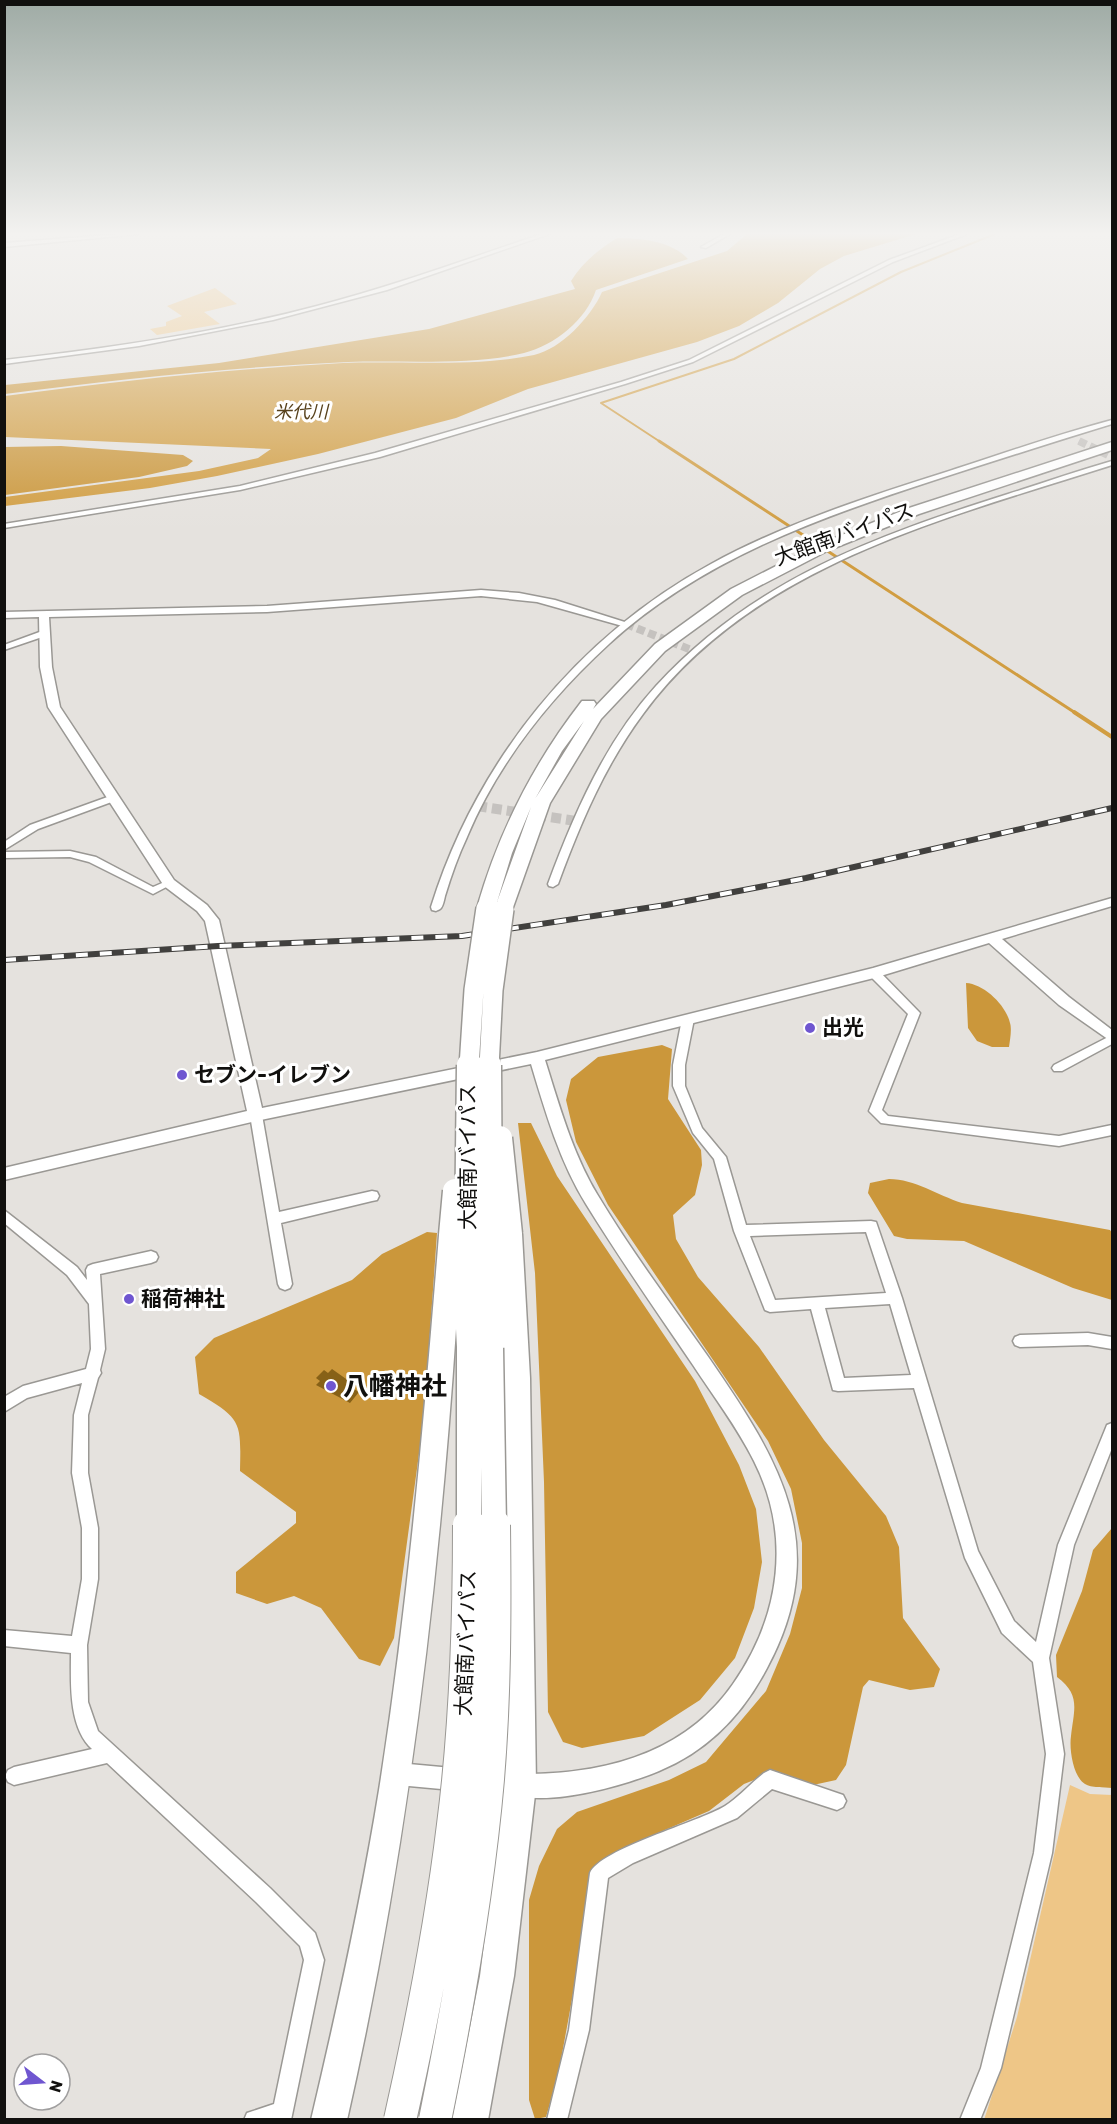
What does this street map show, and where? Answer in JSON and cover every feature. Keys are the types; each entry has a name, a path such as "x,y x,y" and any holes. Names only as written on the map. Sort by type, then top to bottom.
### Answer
{"highway":[{"name":"大館南バイパス","path":"480,1235 465,1029 473,985 495,909 538,808 567,757 607,702 651,655 677,633 802,550 836,536 1011,479 1111,456"},
{"name":"大館南バイパス","path":"400,2120 424,2013 442,1913 463,1724 480,1347 480,1235 495,909"},
{"path":"330,2120 376,1910 398,1774 433,1458 480,1235"},
{"path":"470,2120 496,1976 520,1786 520,1521 480,1235"},
{"name":"大館南バイパス","path":"435,2120 456,2017 474,1910 490,1741 494,1645 480,1347"}],"street":[{"path":"4,362 114,348 195,333"},
{"path":"4,526 240,488 387,453 623,384 710,352 748,333"},
{"path":"436,907 444,877 466,825 508,750 563,684 626,624 700,573 793,529 853,505 1113,422"},
{"path":"1069,435 1079,441"},
{"path":"553,884 576,820 615,748 657,689 694,651 783,586 839,558 1111,456"},
{"path":"4,615 278,609 440,595 511,593 562,602 626,624"},
{"path":"44,615 46,667 54,707 170,883 202,908 213,920 256,1114 285,1284"},
{"path":"4,648 45,633"},
{"path":"4,848 34,827 113,798"},
{"path":"4,855 70,854 92,859 153,891 170,883"},
{"path":"4,1174 256,1114 537,1057 874,973 1113,902"},
{"path":"992,938 1064,1001 1113,1038 1058,1068"},
{"path":"874,973 914,1013 875,1111 885,1120 1059,1141 1113,1130"},
{"path":"688,1019 679,1065 678,1086 697,1130 720,1157 741,1231 770,1306 895,1298"},
{"path":"398,1774 520,1786 583,1783 626,1774 664,1759 698,1737 728,1710 749,1681 766,1652 779,1620 786,1585 788,1553 786,1524 769,1470 738,1416 590,1197 575,1170 554,1114 537,1057"},
{"path":"274,1219 372,1196"},
{"path":"4,1215 72,1270 96,1302"},
{"path":"741,1231 871,1226 895,1298 971,1553 1008,1627 1041,1658"},
{"path":"151,1257 93,1270 99,1324 94,1373 81,1415 80,1473 90,1528 90,1579 79,1645 79,1702 91,1737 263,1895 308,1940 314,1960 281,2116 254,2120"},
{"path":"817,1304 838,1385 920,1381"},
{"path":"1020,1341 1088,1339 1113,1343"},
{"path":"4,1406 23,1393 94,1373"},
{"path":"970,2120 991,2068 1043,1853 1055,1754 1041,1658 1066,1545 1113,1430"},
{"path":"4,1638 79,1645"},
{"path":"14,1776 109,1754"},
{"path":"557,2120 579,2030 599,1873 627,1857 731,1812 770,1779 837,1801"}],"shaded area":[{"path":"404,333 564,333 547,344 524,353 482,360 348,362 219,370 5,394 5,385 219,363"},
{"path":"61,446 183,455 193,461 187,466 139,477 5,495 5,447"},
{"path":"966,983 987,991 1004,1009 1011,1025 1009,1047 992,1047 977,1041 968,1028"},
{"path":"662,1045 672,1049 668,1099 701,1150 702,1165 695,1195 673,1215 676,1239 698,1277 759,1347 824,1440 886,1516 899,1547 903,1618 940,1669 934,1687 910,1690 869,1680 863,1687 846,1765 836,1780 813,1785 769,1774 744,1784 709,1811 621,1849 596,1866 589,1882 579,1961 558,2076 546,2117 535,2119 529,2100 529,1900 539,1866 557,1829 577,1812 669,1780 706,1762 766,1691 790,1634 802,1588 802,1543 791,1489 768,1441 608,1205 576,1142 566,1100 571,1079 598,1057"},
{"path":"518,1123 531,1123 557,1176 695,1381 739,1465 756,1509 762,1562 754,1608 735,1658 700,1700 644,1736 582,1748 563,1742 548,1712 544,1482 535,1273"},
{"path":"889,1179 917,1184 962,1203 1110,1230 1112,1233 1112,1300 1073,1288 964,1241 907,1239 894,1236 868,1193 870,1183"},
{"path":"427,1232 437,1233 424,1417 394,1638 380,1666 359,1659 321,1608 294,1596 267,1604 236,1593 236,1572 296,1523 296,1512 240,1471 240,1442 236,1423 224,1410 199,1394 195,1357 214,1338 352,1280 382,1254"},
{"path":"1112,1528 1112,1788 1085,1784 1077,1775 1071,1755 1073,1696 1057,1677 1056,1655 1082,1591 1093,1550"},
{"path":"1070,1785 1090,1794 1112,1795 1112,2119 984,2120 1017,2017"}],"water":[{"name":"米代川","path":"571,333 720,333 697,342 528,389 456,418 318,454 150,488 5,506 5,497 199,471 258,458 271,449 5,437 5,396 258,369 343,363 464,362 512,359 544,352"}],"building":[{"name":"八幡神社","path":"332,1369 349,1381 346,1384 359,1392 350,1403 316,1385 320,1381 316,1378 324,1370 328,1373"}],"waterway":[{"path":"662,443 601,403 734,359 784,333"},
{"path":"659,441 1077,714"},
{"path":"1074,712 1112,737"}],"tunnel":[{"path":"1083,443 1079,441 1108,455"},
{"path":"626,624 694,651"},
{"path":"477,806 576,821"}],"railway":[{"path":"4,960 218,946 462,936 666,905 806,878 1112,808"}],"place":[{"name":"出光","path":"810,1028"},
{"name":"セブン-イレブン","path":"182,1075"},
{"name":"稲荷神社","path":"129,1299"},
{"name":"八幡神社","path":"331,1386"}]}
